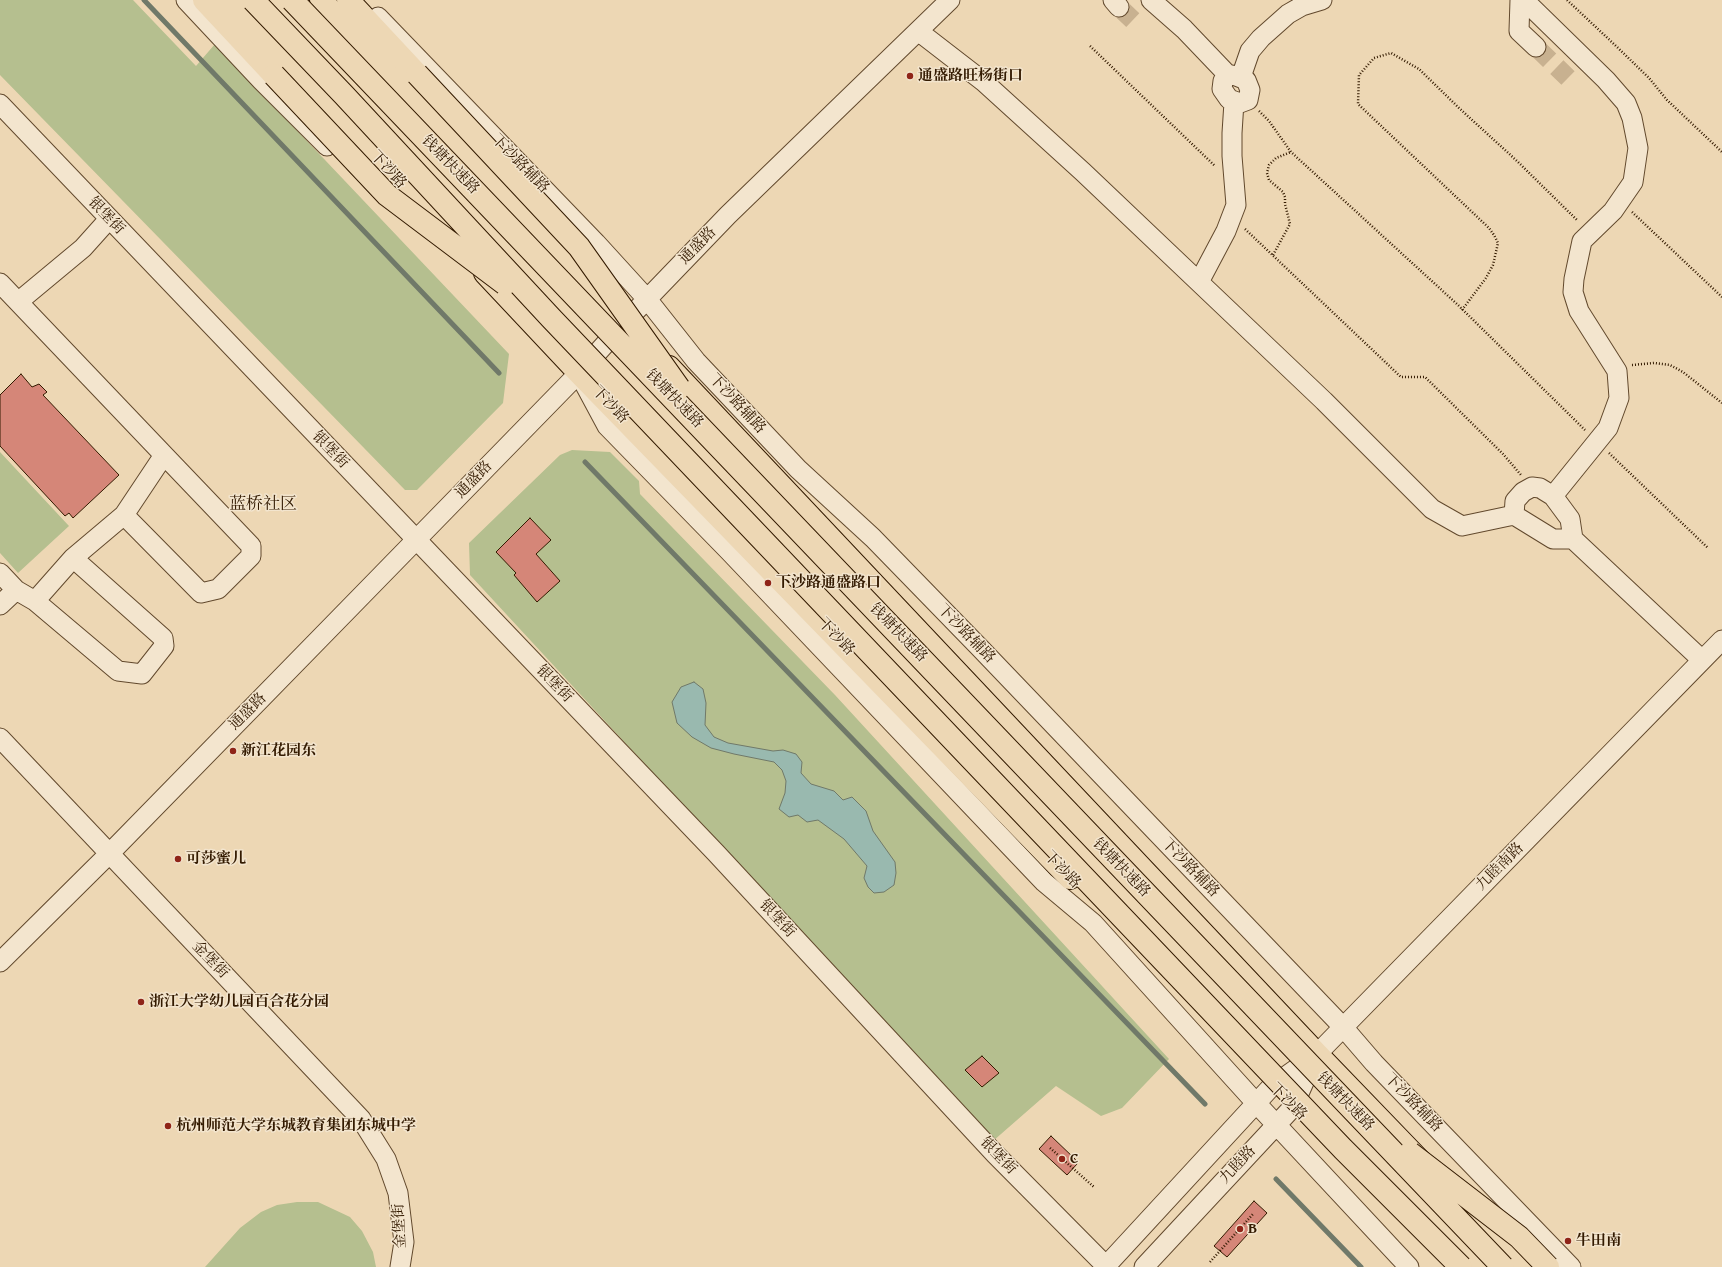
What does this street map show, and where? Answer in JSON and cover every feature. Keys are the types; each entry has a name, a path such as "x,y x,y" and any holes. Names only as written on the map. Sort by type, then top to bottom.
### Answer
{"main road":[{"path":"204,0 387,195 551,318"},
{"name":"下沙路","path":"228,0 579,373 1272,1086 1452,1267"},
{"name":"钱塘快速路","path":"253,0 344,94 551,318 1343,1149 1461,1267"},
{"name":"钱塘快速路","path":"292,0 721,448 1258,1013 1503,1267"},
{"path":"322,0 1317,1054 1522,1267"},
{"path":"348,0 579,247 721,448"},
{"path":"1258,1013 1298,1042 1416,1159 1519,1237 1548,1267"},
{"path":"1343,1149 1440,1267"}],"street":[{"path":"186,0 261,80 375,194 483,271"},
{"name":"下沙路辅路","path":"362,0 596,242 647,299 696,361 798,469 873,538 953,620 1343,1027 1380,1069 1571,1267"},
{"name":"通盛路","path":"0,962 109,854 579,373 626,321 728,215 950,0"},
{"path":"1151,0 1234,76"},
{"path":"1200,282 1236,205 1232,133 1241,101 1229,99 1222,89 1223,81 1234,76 1250,51 1261,38 1288,14 1302,6 1322,0"},
{"path":"1520,0 1519,31 1536,46"},
{"path":"1524,0 1606,80 1626,103 1632,118 1638,148 1633,182 1613,211 1582,241 1576,262 1573,292 1579,311 1617,370 1619,398 1608,428 1553,496"},
{"path":"918,31 984,82 1083,172 1324,401 1432,509 1462,526 1514,515 1553,539 1573,539"},
{"name":"银堡街","path":"0,104 716,853 994,1154 1106,1266"},
{"path":"18,302 83,248 109,219"},
{"path":"0,283 251,546 251,556 218,589 201,593 124,515"},
{"path":"579,373 607,426 1044,882 1094,923 1276,1125 1410,1267"},
{"path":"35,601 73,558 124,515 164,455"},
{"path":"1514,515 1515,501 1522,492 1532,487 1540,488 1553,496 1570,519 1573,539 1702,660"},
{"path":"0,572 16,590 35,601 118,671 142,674 164,646 163,638 73,558"},
{"path":"0,605 16,590"},
{"name":"九睦南路","path":"1272,1086 1317,1054 1722,640"},
{"name":"金堡街","path":"0,738 361,1119 386,1159 398,1193 404,1242 400,1267"},
{"name":"九睦路","path":"1144,1267 1293,1107 1317,1054"},
{"name":"九睦路","path":"1106,1266 1272,1086"}],"path":[{"path":"1567,0 1632,62 1667,100 1722,152"},
{"path":"1090,46 1235,185"},
{"path":"1462,310 1486,278 1493,265 1498,243 1489,228 1358,104 1359,75 1374,58 1391,53 1419,69 1591,233"},
{"path":"1241,101 1269,120 1291,152 1462,310 1708,548"},
{"path":"1273,255 1290,224 1285,204 1285,197 1282,192 1268,180 1267,174 1269,165 1276,158 1291,152"},
{"path":"1621,200 1649,229 1722,296"},
{"path":"1232,216 1401,377 1425,377 1503,454 1532,487"},
{"path":"1617,370 1632,364 1654,363 1670,365 1683,372 1722,403"},
{"path":"1050,1148 1094,1188"},
{"path":"1210,1262 1253,1214"}],"green space":[{"path":"0,0 133,0 196,66 215,44 509,354 503,403 417,490 405,490 0,75"},
{"path":"572,450 610,452 639,481 640,494 835,695 1169,1059 1122,1108 1101,1116 1056,1086 993,1141 470,575 469,543 560,455"},
{"path":"0,452 69,526 18,573 0,553"},
{"path":"297,1202 318,1202 350,1217 362,1231 373,1252 376,1267 205,1267 240,1228 261,1212 277,1205"}],"water":[{"path":"694,682 703,689 706,703 705,725 714,737 728,743 773,751 783,750 796,754 802,762 801,773 811,784 834,791 843,800 852,797 866,811 873,831 895,862 896,873 894,885 884,892 874,893 868,887 864,878 867,866 844,839 818,820 807,822 798,815 789,817 779,809 785,793 786,781 782,770 774,762 711,748 692,737 677,723 672,702 681,687"}],"building":[{"path":"21,374 32,387 39,384 47,392 43,395 119,475 73,518 69,513 65,516 0,446 0,395"},
{"path":"530,518 551,540 536,554 560,581 537,602 514,575 516,573 496,552"},
{"path":"982,1056 999,1073 982,1087 965,1070"},
{"name":"C","path":"1051,1136 1075,1159 1077,1164 1067,1175 1039,1149"},
{"name":"B","path":"1254,1201 1267,1213 1227,1257 1214,1246"}],"waterway":[{"path":"144,0 499,373"},
{"path":"585,462 1205,1104"},
{"path":"1276,1179 1361,1267"}],"tunnel":[{"path":"1119,7 1138,25"},
{"path":"1536,47 1568,78"}],"place":[{"name":"通盛路旺杨街口","path":"910,76"},
{"name":"下沙路通盛路口","path":"768,583"},
{"name":"新江花园东","path":"233,751"},
{"name":"可莎蜜儿","path":"178,859"},
{"name":"浙江大学幼儿园百合花分园","path":"141,1002"},
{"name":"杭州师范大学东城教育集团东城中学","path":"168,1126"},
{"name":"C","path":"1062,1159"},
{"name":"B","path":"1240,1229"},
{"name":"牛田南","path":"1568,1241"}],"district":[{"name":"蓝桥社区","path":"263,505"}]}
